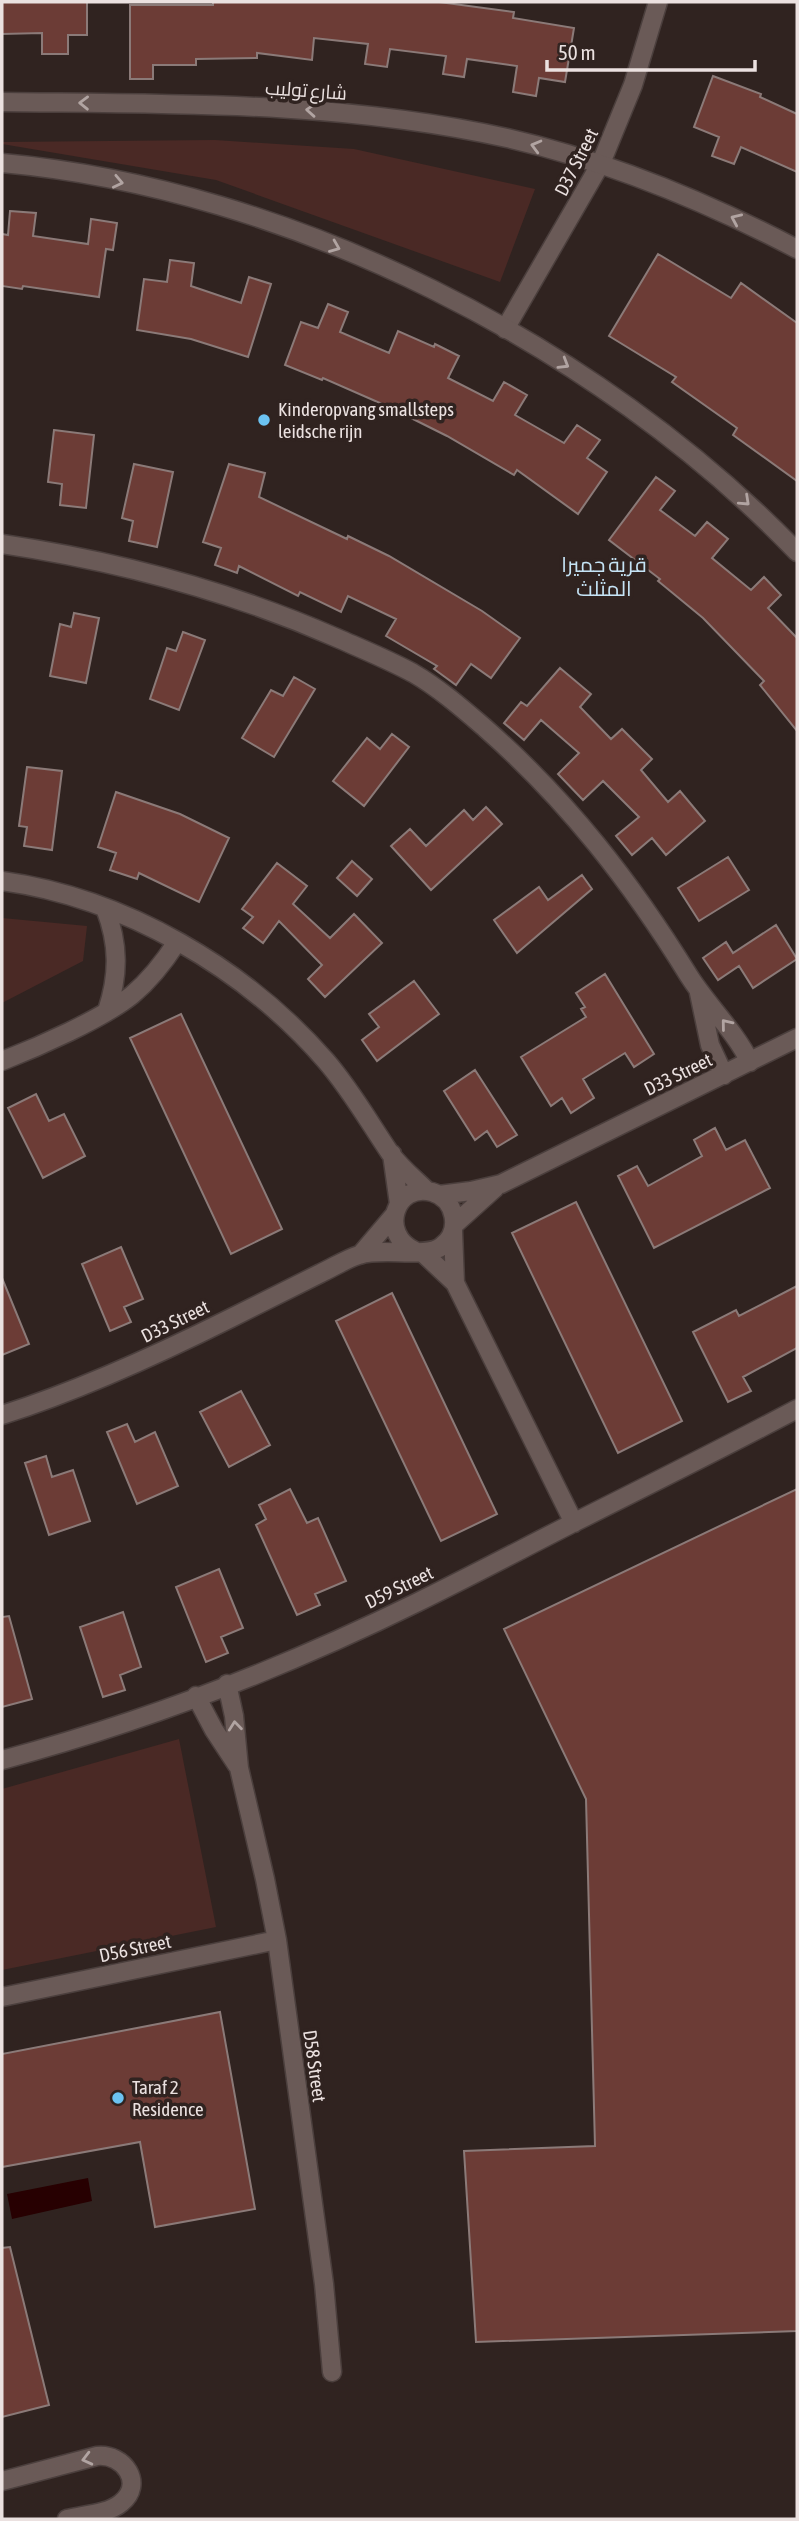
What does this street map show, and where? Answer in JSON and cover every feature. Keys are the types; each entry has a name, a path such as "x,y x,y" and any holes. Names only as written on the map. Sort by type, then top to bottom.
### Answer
{"street":[{"name":"D37 Street","path":"505,329 601,163 634,85 658,2"},
{"name":"شارع توليب","path":"2,102 312,109 410,120 483,133 601,163 683,195 797,249"},
{"path":"2,163 86,175 234,211 305,235 444,296 566,364 621,401 726,483 797,552"},
{"path":"2,544 115,564 174,580 293,619 415,674 486,729 560,800 603,849 641,901 698,990 733,1033 750,1062"},
{"path":"2,881 59,893 105,908 177,942 241,983 299,1033 349,1091 391,1154 451,1207 455,1283"},
{"path":"105,908 114,934 117,960 116,977 107,1011"},
{"path":"2,1061 107,1011 130,997 144,985 177,942"},
{"path":"698,990 710,1045 724,1074"},
{"name":"D33 Street","path":"433,1193 471,1191 501,1184 797,1038"},
{"path":"391,1154 397,1209 395,1233 400,1241 419,1252 455,1283 573,1523"},
{"name":"D33 Street","path":"454,1228 501,1184"},
{"path":"397,1209 411,1194 433,1193"},
{"name":"D33 Street","path":"361,1254 397,1209"},
{"path":"419,1252 438,1250 445,1245 454,1228"},
{"name":"D33 Street","path":"2,1415 89,1383 154,1355 361,1254 419,1252"},
{"name":"D59 Street","path":"2,1760 108,1729 276,1666 418,1602 797,1409"},
{"name":"D58 Street","path":"227,1684 234,1716 239,1768 277,1940 324,2284 332,2372"},
{"name":"D58 Street","path":"196,1696 239,1768"},
{"name":"D56 Street","path":"2,1997 277,1940"},
{"path":"2,2481 97,2456 106,2455 122,2462 128,2469 131,2486 123,2502 107,2510 67,2519"}],"shaded area":[{"path":"215,140 354,149 535,189 500,282 216,180 2,144"},
{"path":"2,918 87,926 83,961 2,1003"},
{"path":"179,1739 216,1927 2,1970 2,1789"},
{"path":"88,2178 92,2201 12,2219 7,2194"}],"building":[{"path":"2,2 87,2 87,35 68,35 68,54 42,54 42,33 2,34"},
{"path":"213,2 439,2 514,12 513,18 574,28 565,82 539,78 536,96 513,92 517,66 467,59 464,77 443,74 446,56 390,49 387,67 365,64 368,44 314,38 312,60 257,53 257,58 196,59 196,65 153,65 153,79 130,79 130,5 213,5"},
{"path":"713,76 761,94 760,97 797,114 797,172 741,147 734,164 712,156 719,137 694,127"},
{"path":"10,211 36,213 33,236 88,244 91,219 117,223 113,250 106,249 99,297 23,286 22,289 2,286 2,234 8,235"},
{"path":"658,254 731,298 741,283 797,323 797,481 733,435 737,428 672,382 676,377 609,336"},
{"path":"170,260 194,263 191,286 241,303 249,277 271,284 248,357 191,339 137,330 144,279 167,282"},
{"path":"328,304 348,312 340,332 389,353 398,331 434,347 435,344 459,356 448,378 493,401 504,382 527,395 515,415 564,443 577,425 600,440 587,458 607,472 578,514 517,470 514,475 447,436 389,407 323,378 322,380 285,365 301,322 318,328"},
{"path":"54,430 94,435 86,508 60,505 62,484 48,482"},
{"path":"134,464 173,472 157,547 129,541 133,521 122,518"},
{"path":"229,464 265,473 259,497 389,556 482,611 520,638 491,678 471,664 456,685 434,669 437,666 386,636 396,619 348,596 341,612 300,592 298,596 239,566 237,573 215,565 221,548 203,542"},
{"path":"656,477 675,491 660,510 695,536 707,522 728,539 712,558 751,590 764,577 781,595 768,608 797,638 797,731 760,685 764,681 703,618 658,581 660,579 609,540"},
{"path":"74,613 99,618 86,683 50,676 60,624 71,627"},
{"path":"183,632 205,640 179,710 150,699 167,648 176,651"},
{"path":"560,668 591,694 580,707 611,739 622,729 652,759 641,770 668,802 680,791 705,821 666,855 652,838 632,855 616,836 639,817 603,781 583,800 558,774 579,753 541,720 524,740 504,723 521,702 527,706"},
{"path":"294,677 315,689 274,757 242,738 271,690 283,696"},
{"path":"392,734 409,747 364,806 333,781 367,738 380,749"},
{"path":"27,767 62,771 52,850 24,846 27,827 19,826"},
{"path":"116,792 180,814 229,838 199,902 139,873 137,879 110,870 116,853 98,847"},
{"path":"486,807 502,824 431,890 391,846 410,829 426,846 464,810 473,820"},
{"path":"728,857 749,890 699,921 678,888"},
{"path":"352,861 372,879 357,896 337,878"},
{"path":"277,863 307,886 293,904 330,938 354,914 382,943 325,997 308,979 322,965 279,921 263,943 243,928 253,917 242,909"},
{"path":"582,875 592,889 517,953 494,920 539,887 548,900"},
{"path":"776,925 797,959 753,988 739,966 718,980 703,958 726,942 733,953"},
{"path":"605,974 654,1054 634,1067 625,1053 583,1079 594,1098 571,1113 562,1098 551,1106 521,1057 586,1017 581,1009 585,1007 576,993"},
{"path":"414,981 439,1014 377,1061 362,1040 379,1027 369,1014"},
{"path":"181,1014 282,1229 231,1254 130,1038"},
{"path":"475,1070 517,1135 497,1147 487,1131 475,1140 444,1091"},
{"path":"36,1094 49,1121 64,1114 85,1156 43,1178 8,1108"},
{"path":"715,1128 726,1150 745,1140 770,1188 654,1248 618,1176 637,1166 648,1186 702,1156 694,1140"},
{"path":"576,1202 682,1421 618,1453 512,1233"},
{"path":"121,1247 143,1299 124,1307 131,1322 110,1331 82,1264"},
{"path":"2,1278 29,1344 2,1355"},
{"path":"797,1286 797,1348 743,1377 751,1391 728,1402 693,1332 736,1310 739,1316"},
{"path":"392,1293 497,1514 441,1541 336,1321"},
{"path":"241,1391 270,1445 229,1467 200,1412"},
{"path":"127,1424 135,1442 155,1432 178,1486 137,1504 107,1432"},
{"path":"46,1456 52,1477 73,1470 90,1521 49,1535 25,1463"},
{"path":"290,1489 307,1523 318,1518 346,1581 315,1594 320,1605 297,1615 256,1525 266,1519 259,1505"},
{"path":"797,1489 797,2331 476,2342 464,2151 595,2146 586,1799 504,1629"},
{"path":"219,1569 243,1628 221,1637 228,1653 206,1662 176,1587"},
{"path":"123,1612 141,1667 120,1675 125,1690 103,1697 80,1627"},
{"path":"9,1616 32,1699 2,1707 2,1617"},
{"name":"Taraf 2 Residence","path":"220,2012 255,2209 155,2227 140,2142 2,2167 2,2054"},
{"path":"10,2247 49,2405 2,2417 2,2248"}],"place":[{"name":"Kinderopvang smallsteps leidsche rijn","path":"264,420"},
{"name":"Taraf 2 Residence","path":"118,2098"}],"district":[{"name":"قرية جميرا المثلث","path":"604,577"}]}
